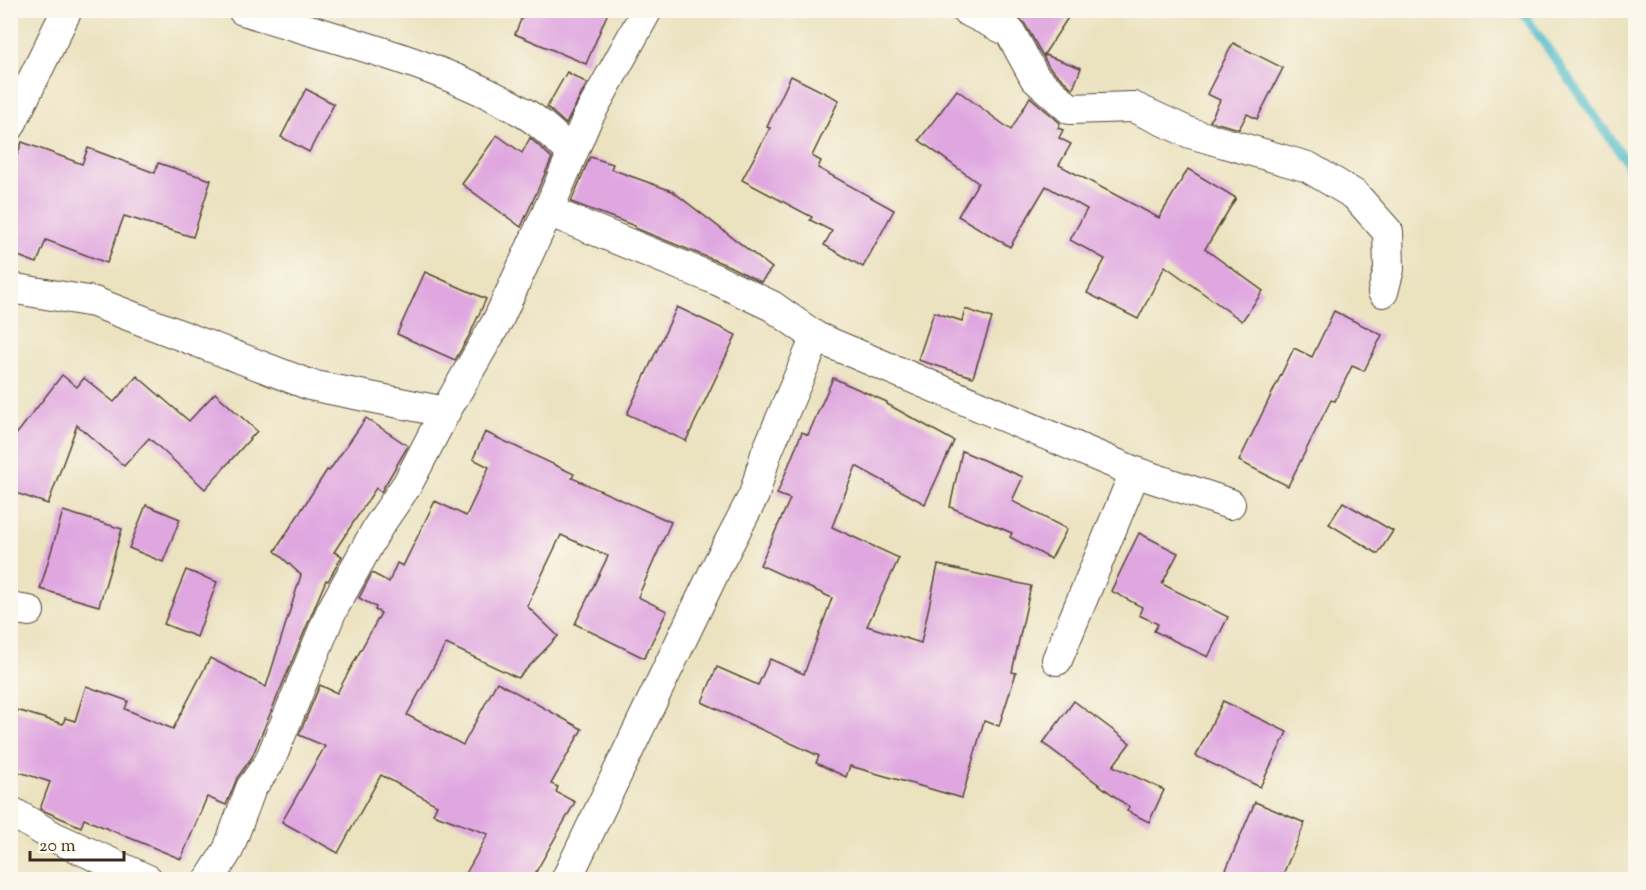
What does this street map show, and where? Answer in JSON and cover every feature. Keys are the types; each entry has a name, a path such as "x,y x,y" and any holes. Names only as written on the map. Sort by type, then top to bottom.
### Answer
{"street":[{"path":"10,126 67,10"},
{"path":"243,10 407,61 480,89 528,115 572,152"},
{"path":"209,879 228,850 251,788 269,763 331,612 378,527 408,483 445,412 498,320 548,211 586,119 647,10"},
{"path":"966,10 1010,32 1035,78 1070,109 1133,107 1190,133 1308,167 1355,195 1388,232 1389,269 1383,292"},
{"path":"548,211 717,280 772,306 816,338 1135,472 1230,504"},
{"path":"10,288 94,302 310,384 445,412"},
{"path":"566,879 703,595 754,495 766,454 816,338"},
{"path":"1057,660 1135,472"},
{"path":"10,811 54,837 148,879"}],"building":[{"path":"525,10 609,10 586,64 515,34"},
{"path":"1022,10 1073,10 1043,56 1025,24 1018,17"},
{"path":"1233,43 1283,68 1257,119 1247,114 1239,129 1210,121 1220,100 1207,94"},
{"path":"1045,55 1081,68 1073,89 1049,67 1044,58"},
{"path":"567,72 587,83 566,124 547,107"},
{"path":"791,76 839,100 812,156 821,161 818,168 894,210 863,267 824,245 832,231 810,220 812,217 742,180 770,128 767,127"},
{"path":"306,89 334,104 309,152 281,137"},
{"path":"957,90 1011,130 1030,97 1060,123 1058,128 1063,130 1059,138 1071,144 1059,165 1159,218 1188,169 1236,198 1205,249 1263,291 1242,321 1165,266 1138,319 1087,293 1105,259 1070,240 1087,209 1046,186 1010,247 958,216 978,183 919,140"},
{"path":"497,135 522,153 530,138 552,158 521,227 462,184"},
{"path":"22,142 82,164 88,148 155,173 158,163 211,180 193,237 124,216 107,263 46,240 37,263 10,253 10,174"},
{"path":"590,157 613,164 611,169 672,191 772,268 761,282 729,266 635,228 635,226 571,202"},
{"path":"425,272 486,299 455,360 397,334"},
{"path":"677,307 736,335 686,441 627,414"},
{"path":"965,309 992,318 973,377 918,360 934,312 962,321"},
{"path":"1334,311 1382,335 1364,371 1352,366 1335,401 1331,400 1288,486 1239,461 1294,348 1312,357"},
{"path":"62,375 77,387 84,378 114,402 137,376 189,421 215,393 257,431 205,489 149,438 124,466 77,425 48,504 10,491 10,458 16,443 12,440"},
{"path":"833,378 887,402 954,441 925,504 856,466 832,527 899,558 867,626 921,643 938,565 1031,586 1012,672 1016,673 999,726 984,721 962,798 850,766 846,777 816,763 819,756 702,702 717,667 758,685 770,659 804,674 832,598 760,565 790,499 777,494 802,432 808,435"},
{"path":"366,418 408,446 381,492 376,488 334,552 342,556 328,581 326,580 252,757 237,778 226,805 207,797 181,859 84,819 81,827 40,809 50,782 10,769 10,708 63,724 65,718 75,721 86,686 128,701 125,709 173,729 210,658 266,687 301,575 275,551 327,470 329,471"},
{"path":"485,432 574,474 572,478 671,522 638,597 667,611 644,658 575,624 608,556 561,535 527,606 558,636 518,678 446,644 407,715 463,745 497,682 582,729 551,784 558,787 556,792 575,802 532,879 463,879 488,834 433,814 437,805 381,775 338,853 282,822 325,746 299,735 320,685 337,693 381,613 375,610 376,607 359,598 372,573 389,582 397,563 403,566 435,501 466,516 489,467 473,459"},
{"path":"962,451 1023,477 1012,501 1067,529 1051,559 1010,537 1012,533 950,507"},
{"path":"1343,502 1393,531 1378,554 1329,524"},
{"path":"146,505 180,519 163,562 129,548"},
{"path":"63,511 122,529 99,606 40,589"},
{"path":"1139,533 1178,553 1162,584 1228,617 1208,657 1154,631 1158,624 1139,615 1142,607 1111,591"},
{"path":"186,570 217,582 197,637 164,624"},
{"path":"1074,701 1130,743 1113,766 1164,790 1149,822 1127,811 1129,807 1043,743"},
{"path":"1223,701 1287,732 1260,787 1196,756"},
{"path":"1255,802 1305,823 1281,879 1222,879"}],"waterway":[{"path":"1521,10 1626,161 1636,199"}]}
